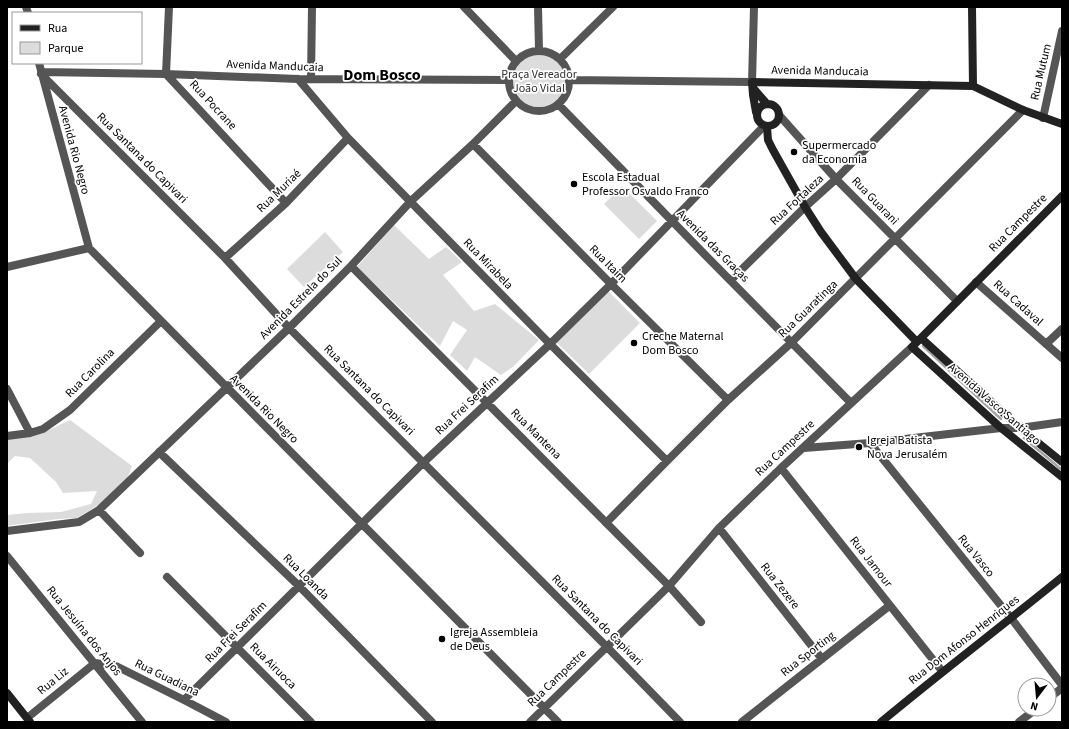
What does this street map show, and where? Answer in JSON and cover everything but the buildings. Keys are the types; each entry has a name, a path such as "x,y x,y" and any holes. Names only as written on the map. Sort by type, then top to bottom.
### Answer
{"street":[{"path":"166,74 169,7"},
{"path":"311,79 312,7"},
{"path":"464,7 516,60"},
{"path":"538,7 539,50"},
{"path":"560,59 613,7"},
{"path":"754,7 753,96 758,122 765,126 771,126 777,122 779,115"},
{"path":"972,7 973,86"},
{"name":"Rua Mutum","path":"1043,118 1062,31"},
{"path":"539,50 554,54 560,59 568,71 569,80 567,92 558,104 552,108 537,111 529,109 516,101 510,91 508,80 509,72 516,60 524,54 539,50"},
{"name":"Avenida Rio Negro","path":"39,64 89,248 558,722"},
{"name":"Avenida Manducaia","path":"41,73 166,74 298,79 508,80"},
{"name":"Rua Santana do Capivari","path":"41,73 224,258 289,328 424,462 680,722"},
{"name":"Rua Pocrane","path":"166,74 286,203"},
{"name":"Rua Mirabela","path":"298,79 348,138 666,461"},
{"name":"Avenida Manducaia","path":"569,80 753,85 973,86 1023,110 1062,124"},
{"name":"Rua Guarani","path":"753,85 767,104 771,104 777,108 779,115 836,179 957,301"},
{"name":"Rua Fortaleza","path":"731,280 805,207 836,179 929,85"},
{"name":"Avenida Estrela do Sul","path":"7,531 79,522 99,510 289,328 351,266 411,201 473,144 516,101"},
{"name":"Avenida das Graças","path":"558,104 851,403"},
{"path":"756,112 760,106 767,104"},
{"name":"Rua Guaratinga","path":"606,523 728,400 791,343 856,279 1023,110"},
{"name":"Rua Frei Serafim","path":"184,700 424,462 550,344 611,284 765,126"},
{"name":"Avenida Vasco Santiago","path":"765,126 768,140 805,207 821,232 856,279 1001,428 1062,477"},
{"name":"Rua Muriaé","path":"224,258 286,203 348,138"},
{"name":"Rua Itaim","path":"473,144 728,400"},
{"name":"Rua Campestre","path":"530,722 669,586 719,528 781,468 917,342 1062,196"},
{"path":"7,267 89,248"},
{"name":"Rua Mantena","path":"351,266 488,402 669,586 701,622"},
{"name":"Rua Cadaval","path":"976,282 1062,358"},
{"name":"Rua Carolina","path":"7,436 30,433 43,429 70,410 161,321"},
{"path":"1046,344 1062,329"},
{"name":"Avenida Vasco Santiago","path":"917,342 1062,462"},
{"path":"7,389 30,433"},
{"path":"804,448 870,443 1001,428 1020,428 1062,422"},
{"name":"Rua Vasco","path":"870,443 1011,618 1062,686"},
{"name":"Rua Loanda","path":"159,452 299,586 432,722"},
{"name":"Rua Jamour","path":"781,468 942,671"},
{"path":"99,510 140,553"},
{"name":"Rua Zezere","path":"719,528 822,659"},
{"name":"Rua Jesuína dos Anjos","path":"7,556 142,722"},
{"name":"Rua Airuoca","path":"166,577 311,722"},
{"name":"Rua Dom Afonso Henriques","path":"881,722 942,671 1062,577"},
{"name":"Rua Sporting","path":"742,722 890,606"},
{"name":"Rua Guadiana","path":"95,663 116,666 226,722"},
{"name":"Rua Liz","path":"28,720 95,663"},
{"path":"7,693 28,720"}],"green space":[{"name":"Praça Vereador João Vidal","path":"534,55 544,55 558,62 565,76 565,86 558,100 544,107 534,107 524,103 517,96 513,86 513,76 517,66 524,59"},
{"path":"622,186 657,221 639,239 604,204"},
{"path":"394,225 429,259 446,247 462,262 443,275 474,311 495,304 539,340 514,366 501,375 475,357 467,371 450,355 467,330 453,321 440,346 357,267"},
{"path":"325,232 343,252 304,287 287,269"},
{"path":"608,291 640,323 589,374 556,342"},
{"path":"70,420 132,466 127,479 103,502 77,518 7,526 7,515 61,512 91,504 97,491 63,493 56,482 30,458 15,456 7,464 7,440 47,431"}],"waterway":[{"path":"923,346 1001,419"},
{"path":"1024,438 1062,470"}],"place":[{"name":"Supermercado da Economia","path":"794,152"},
{"name":"Escola Estadual Professor Osvaldo Franco","path":"574,184"},
{"name":"Creche Maternal Dom Bosco","path":"634,343"},
{"name":"Igreja Batista Nova Jerusalém","path":"859,447"},
{"name":"Igreja Assembleia de Deus","path":"442,639"}],"district":[{"name":"Dom Bosco","path":"382,75"}]}
